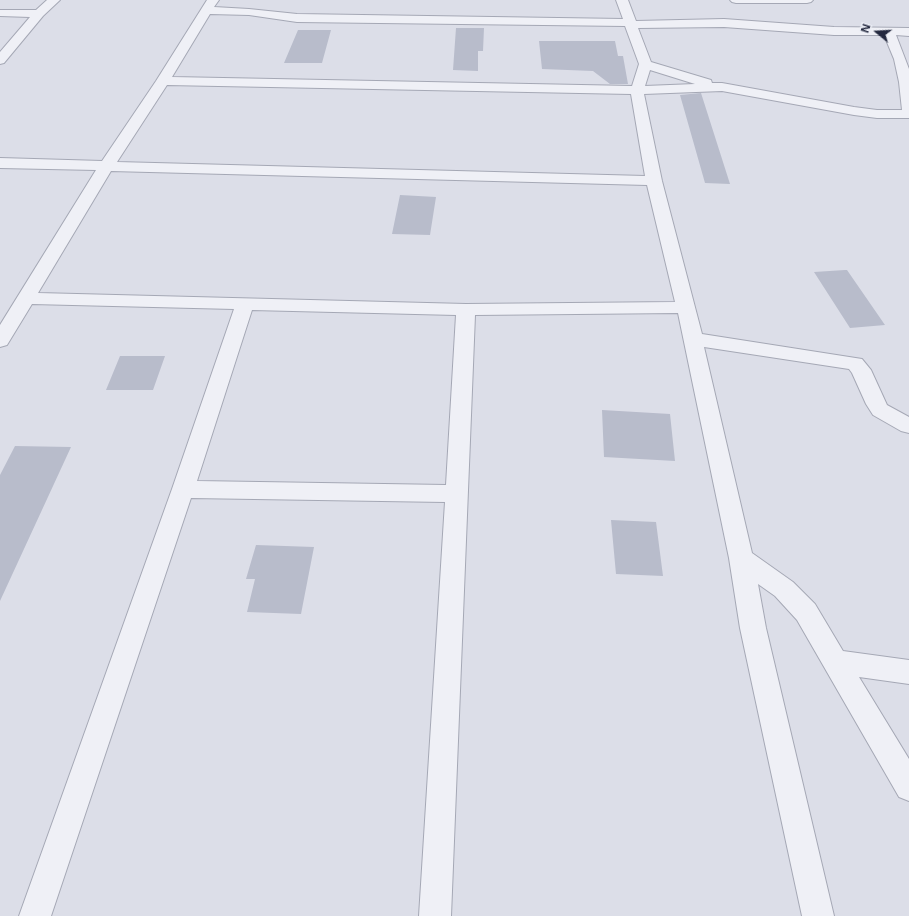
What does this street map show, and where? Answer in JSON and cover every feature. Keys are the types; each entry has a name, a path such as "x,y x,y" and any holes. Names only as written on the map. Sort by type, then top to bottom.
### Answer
{"street":[{"path":"0,60 39,14 54,0"},
{"path":"622,0 645,64 637,90 654,181 686,306 741,558 753,628 818,916"},
{"path":"736,0 808,0"},
{"path":"0,341 107,165 163,81 210,5 248,12 297,18 630,24 724,23 834,31 909,32"},
{"path":"0,13 39,14"},
{"path":"888,31 900,59 906,82 909,110"},
{"path":"645,64 722,88 854,112 909,114"},
{"path":"163,81 637,90 722,88"},
{"path":"0,163 654,181"},
{"path":"27,298 466,310 686,306"},
{"path":"35,916 183,489 245,304"},
{"path":"435,916 466,310"},
{"path":"693,339 855,364 861,370 880,410 909,426"},
{"path":"183,489 456,494"},
{"path":"741,558 784,589 806,612 837,662 909,787"},
{"path":"837,662 909,672"}],"building":[{"path":"456,28 484,28 483,51 478,51 478,71 453,70"},
{"path":"298,30 331,30 322,63 284,63"},
{"path":"539,41 615,41 618,56 623,56 628,84 610,84 593,71 542,69"},
{"path":"701,93 730,184 705,183 680,95"},
{"path":"400,195 436,197 430,235 392,234"},
{"path":"847,270 885,325 850,328 814,272"},
{"path":"120,356 165,356 153,390 106,390"},
{"path":"602,410 670,414 675,461 604,457"},
{"path":"15,446 71,447 0,601 0,475"},
{"path":"611,520 656,522 663,576 616,574"},
{"path":"256,545 314,547 301,614 247,612 255,579 246,579"}]}
